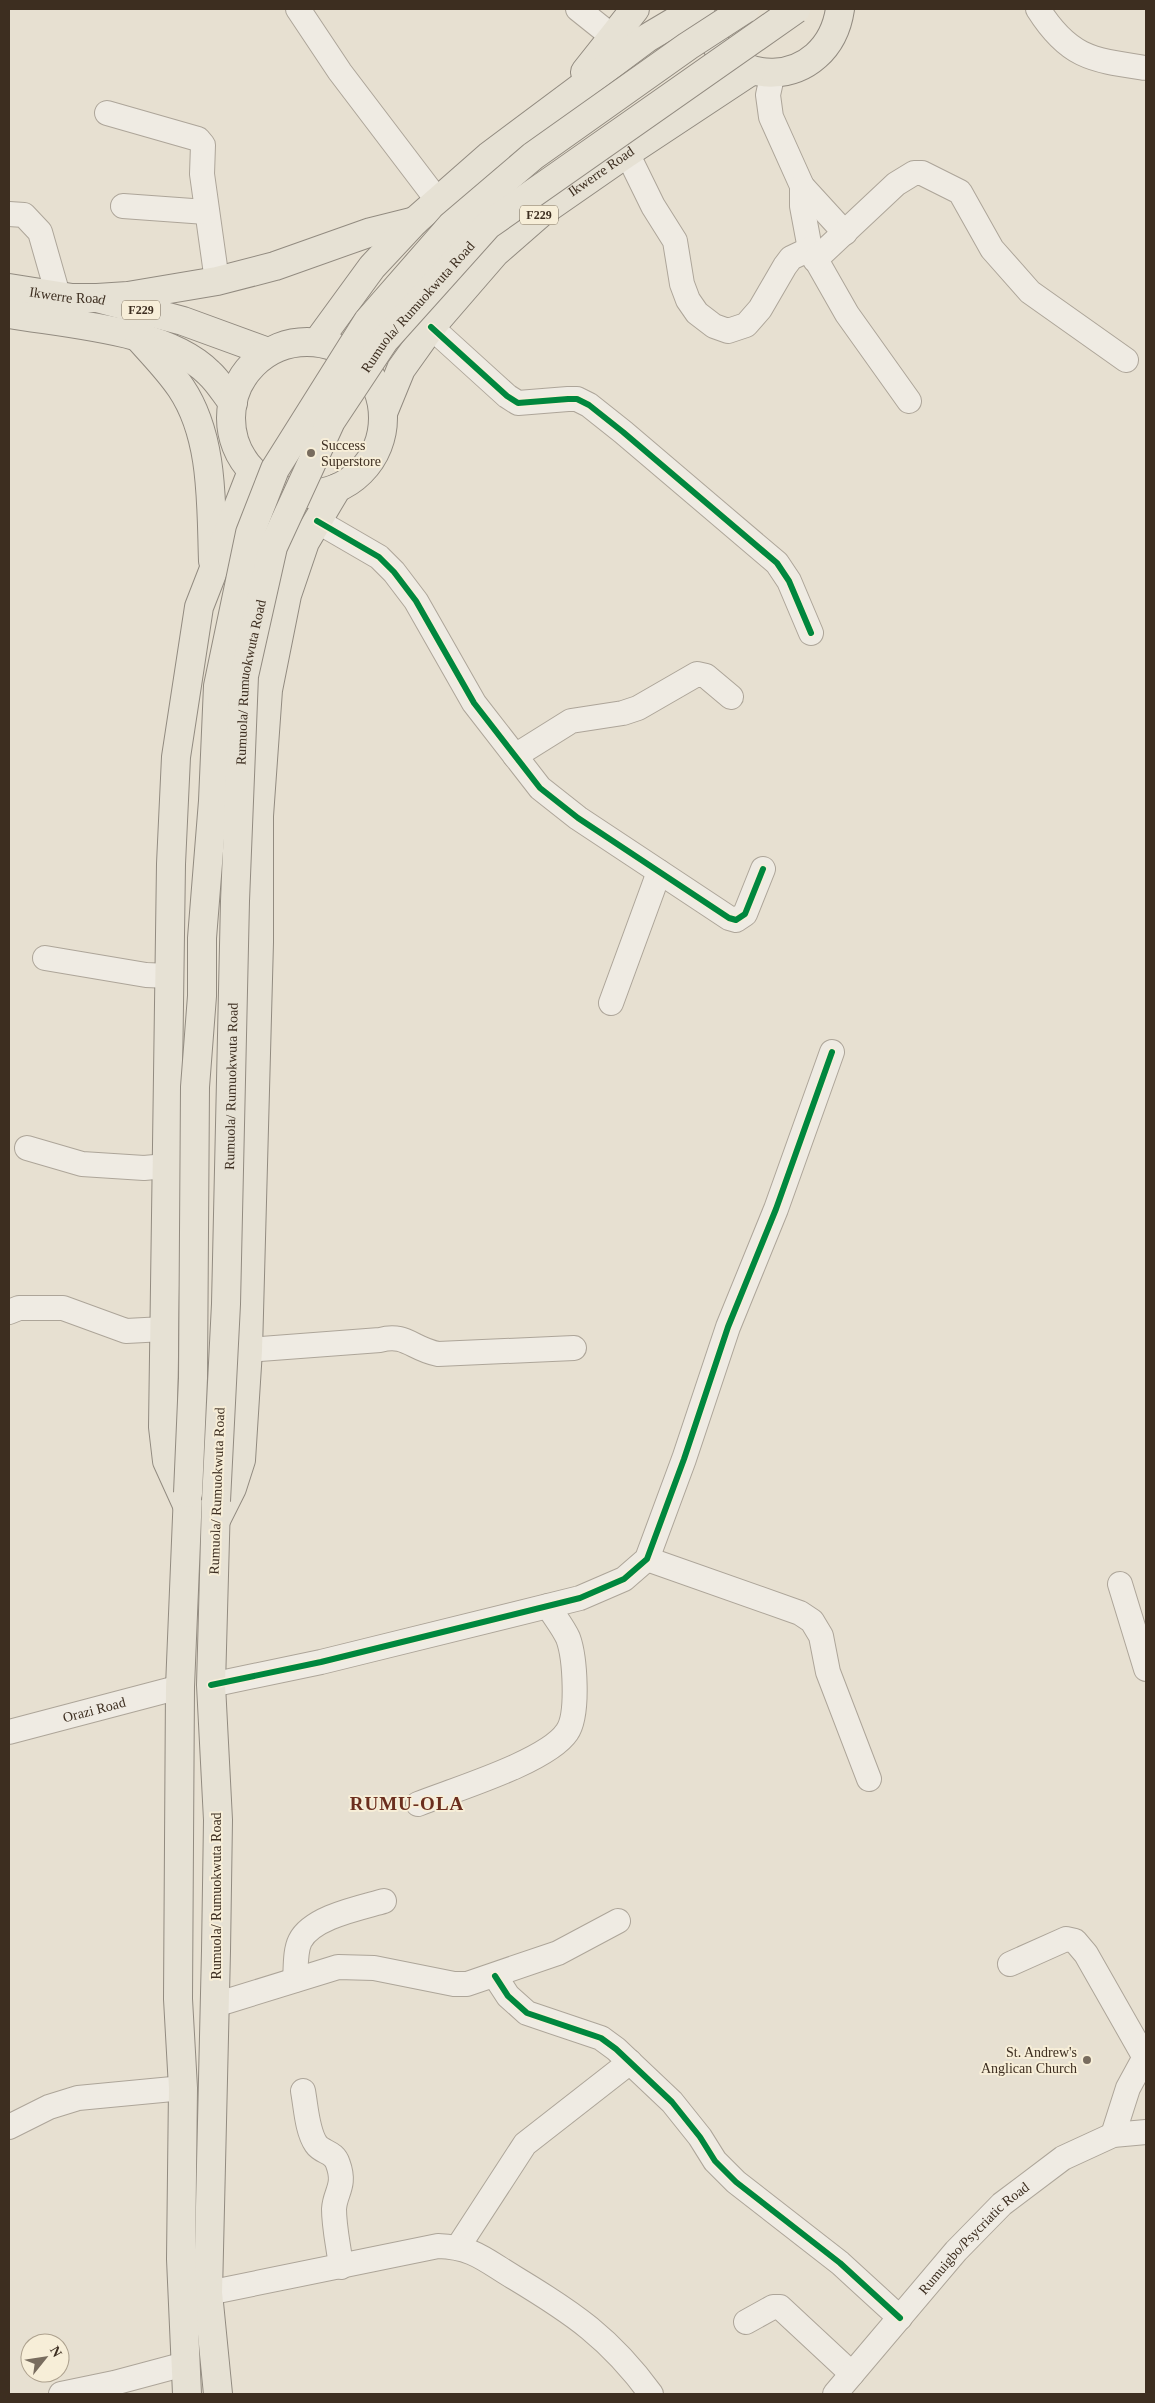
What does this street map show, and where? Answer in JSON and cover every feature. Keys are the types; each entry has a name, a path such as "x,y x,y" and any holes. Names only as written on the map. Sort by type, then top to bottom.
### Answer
{"main road":[{"path":"558,106 635,9"},
{"name":"Rumuola/ Rumuokwuta Road","path":"187,2394 181,2259 183,2088 178,1999 180,1687 194,1368 195,1087 218,686 250,533 275,469 368,321 451,226 533,156 688,46 745,9"},
{"name":"Rumuola/ Rumuokwuta Road","path":"218,2394 208,2293 218,1820 211,1685 216,1511 226,1304 235,901 244,676 273,547 332,421 384,342 488,226 796,9"},
{"path":"318,341 372,267 415,221 489,156 647,38 674,22 700,10 710,39 719,51 731,60 762,72 795,68 814,57 833,34 840,9"},
{"name":"Ikwerre Road","path":"383,413 400,369 431,327 502,248 542,212 627,153 762,72"},
{"path":"97,298 128,296 217,281 275,266 371,232 415,221"},
{"name":"Ikwerre Road","path":"9,288 97,298 183,321 268,352"},
{"name":"Ikwerre Road","path":"9,314 139,338 175,349 209,372 233,403"},
{"path":"139,338 181,389 198,424 209,475 214,569"},
{"name":"F229","path":"318,341 336,347 360,363 376,386 383,413 383,427 374,454 360,473 337,488 325,492 299,494 274,486 252,470 244,461 232,432 233,403 239,382 247,370 268,352 295,342 318,341"},
{"path":"187,1499 167,1461 164,1427 170,864 176,756 200,606 252,470"},
{"path":"216,1511 232,1488 241,1460 248,1350 259,942 259,816 268,690 287,595 304,542 337,488"}],"street":[{"path":"298,9 340,72 438,201"},
{"path":"578,9 613,37"},
{"path":"1038,9 1051,29 1068,45 1096,60 1146,68"},
{"path":"762,72 771,117 802,186 845,233"},
{"path":"106,113 198,139 202,145 202,174 206,212 217,281"},
{"path":"627,153 650,199 675,241 682,284 688,300 697,314 714,326 728,330 746,325 760,309 791,258 813,255 845,233 896,184 914,173 922,173 960,192 992,249 1030,292 1126,360"},
{"path":"802,186 802,206 813,255 847,314 909,401"},
{"path":"123,206 206,212"},
{"path":"9,214 24,215 40,232 58,295"},
{"path":"431,327 507,396 518,403 576,399 589,406 623,432 777,563 789,581 811,633"},
{"path":"317,521 379,556 394,572 416,601 474,703 540,788 578,818 729,918 736,920 741,919 745,914 764,869"},
{"path":"515,756 571,721 624,713 638,708 697,674 706,676 731,697"},
{"path":"610,1002 659,872"},
{"path":"44,958 146,975 169,976"},
{"path":"211,1685 321,1662 548,1606 603,1590 624,1579 647,1559 684,1459 728,1327 776,1209 832,1052"},
{"path":"27,1148 82,1164 144,1168 166,1166"},
{"path":"9,1312 19,1308 63,1308 126,1331 164,1329"},
{"path":"248,1350 380,1340 392,1337 399,1337 426,1352 438,1354 574,1348"},
{"path":"647,1559 800,1613 812,1621 821,1636 828,1672 869,1779"},
{"path":"1120,1584 1146,1669"},
{"path":"418,1804 532,1759 567,1733 571,1725 574,1688 571,1652 568,1638 548,1606"},
{"name":"Orazi Road","path":"9,1732 180,1687"},
{"path":"295,1980 299,1942 306,1933 320,1923 341,1914 384,1901"},
{"path":"215,2005 338,1967 374,1968 454,1984 467,1984 558,1953 618,1921"},
{"path":"1010,1964 1066,1939 1075,1941 1086,1954 1145,2055 1128,2088 1113,2135"},
{"path":"495,1976 508,1996 527,2013 602,2038 672,2102 700,2137 715,2161 736,2182 840,2263 900,2318"},
{"path":"458,2247 525,2144 630,2062"},
{"path":"9,2128 49,2107 78,2098 183,2088"},
{"path":"303,2091 312,2137 317,2146 332,2153 338,2163 341,2189 334,2205 334,2220 341,2267"},
{"name":"Rumuigbo/Psycriatic Road","path":"835,2394 956,2251 1002,2204 1063,2158 1113,2135 1146,2132"},
{"path":"208,2293 438,2246 458,2247 478,2255 557,2303 600,2335 633,2369 651,2394"},
{"path":"746,2322 773,2307 780,2307 852,2374"},
{"path":"61,2394 114,2384 185,2364"}],"cycle path":[{"path":"431,327 507,396 518,403 577,399 589,405 623,432 777,563 789,581 811,633"},
{"path":"317,521 379,557 394,572 416,601 474,703 540,788 578,818 729,918 736,920 745,914 763,869"},
{"path":"211,1685 321,1662 580,1598 624,1579 647,1559 684,1459 728,1327 776,1209 832,1052"},
{"path":"495,1976 508,1996 527,2013 601,2038 616,2049 672,2102 700,2137 715,2161 736,2182 840,2263 900,2318"}],"place":[{"name":"Success Superstore","path":"311,453"},
{"name":"St. Andrew's Anglican Church","path":"1087,2060"}],"district":[{"name":"RUMU-OLA","path":"407,1803"}]}
